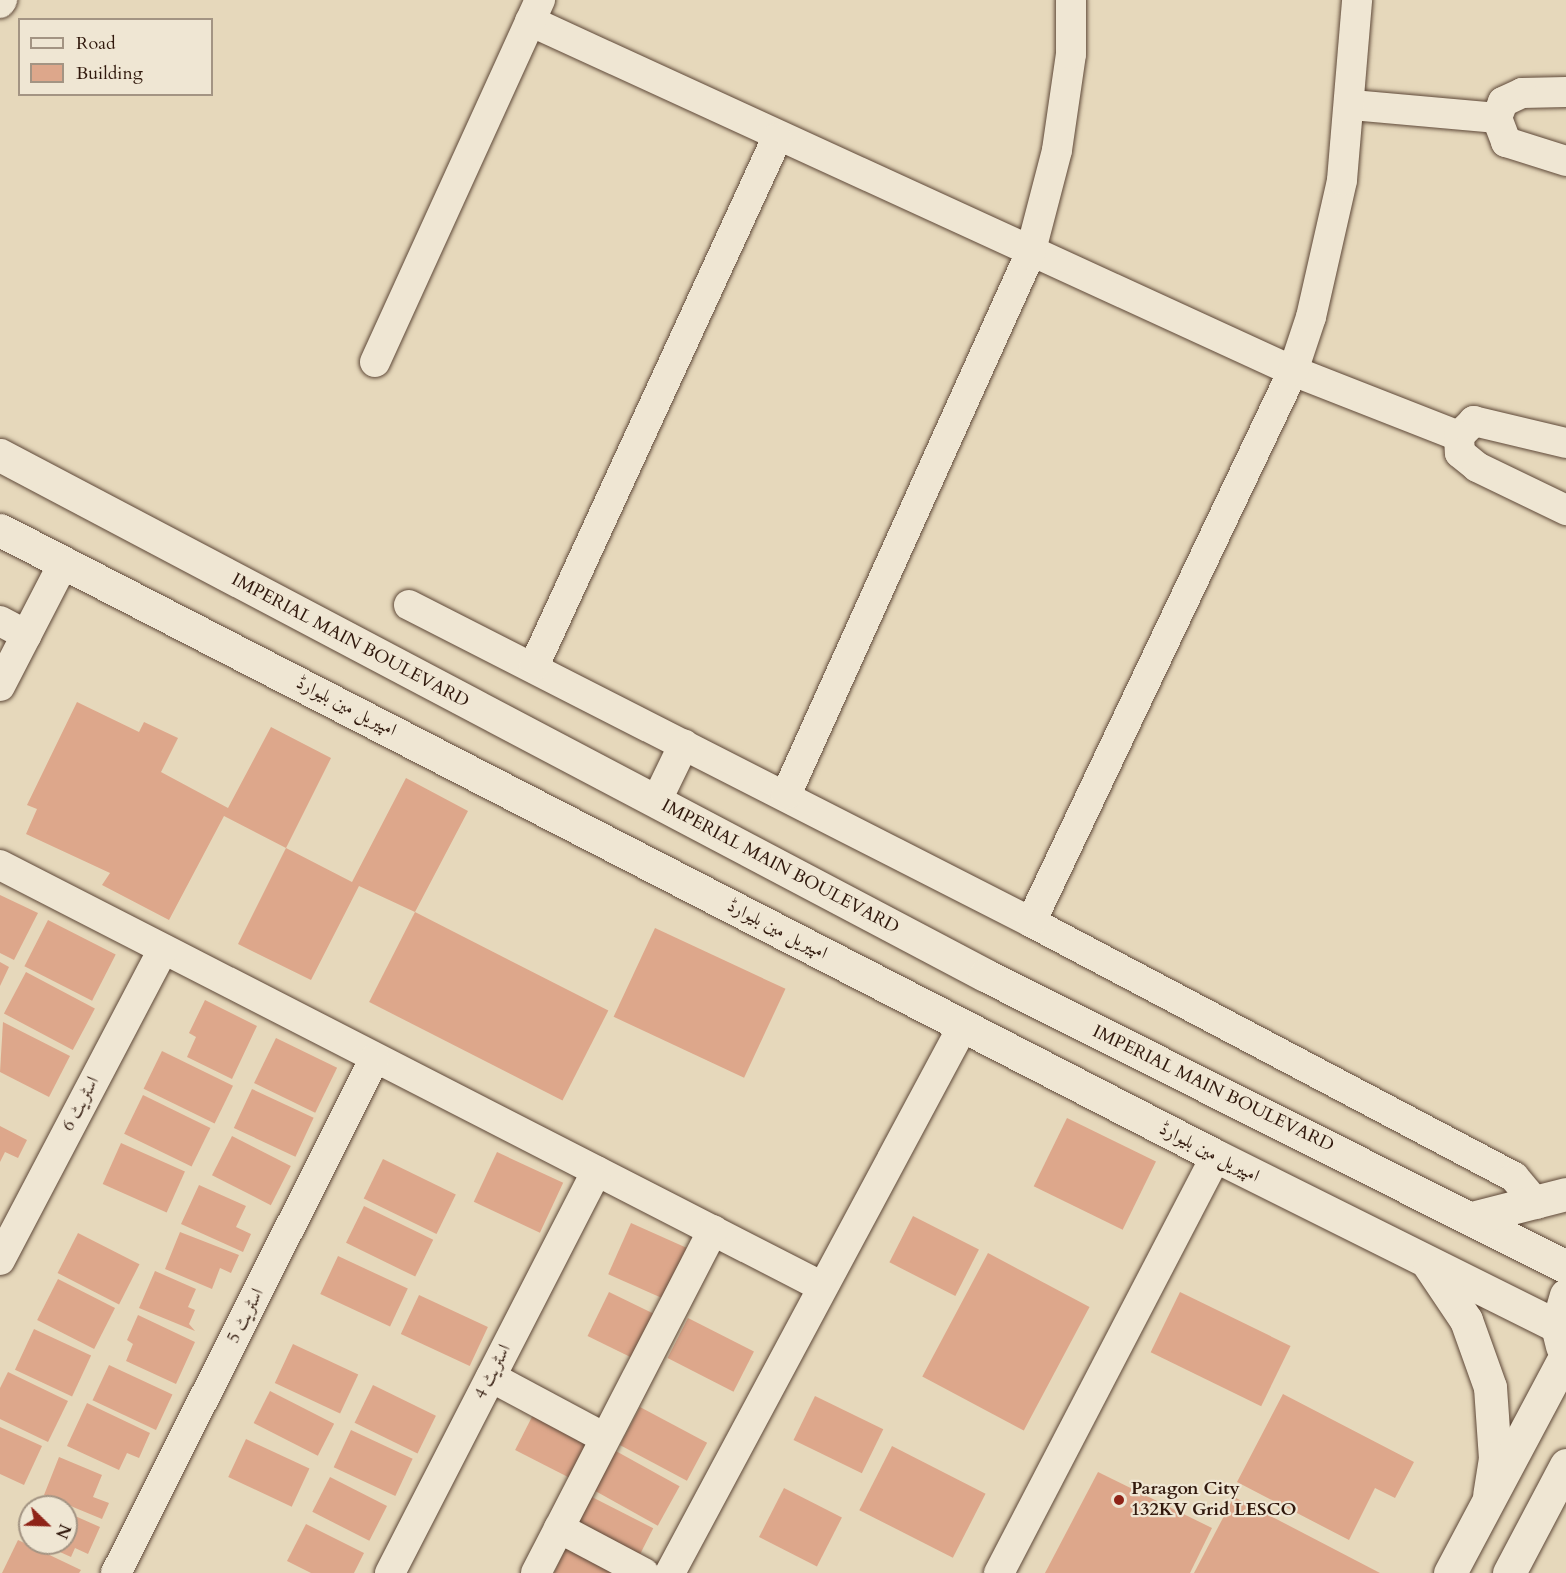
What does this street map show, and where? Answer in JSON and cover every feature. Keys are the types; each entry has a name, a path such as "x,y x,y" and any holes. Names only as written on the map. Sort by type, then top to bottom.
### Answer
{"street":[{"path":"786,795 1030,254 1057,150 1071,54 1071,0"},
{"path":"1031,922 1293,371 1311,317 1342,180 1352,105 1357,0"},
{"path":"375,362 535,11 777,138 1293,371 1459,436"},
{"path":"1566,92 1522,93 1503,102 1497,118 1506,142 1566,161"},
{"path":"1352,105 1497,118"},
{"path":"534,666 777,138"},
{"path":"1566,443 1474,421 1459,436 1460,453 1477,467 1566,510"},
{"name":"IMPERIAL MAIN BOULEVARD","path":"0,455 985,975 1566,1267"},
{"name":"امپیریل مین بلیوارڈ","path":"0,530 1216,1156 1564,1332"},
{"path":"0,686 64,562"},
{"path":"409,605 534,666 1031,922 1552,1199"},
{"path":"0,621 26,635"},
{"path":"656,802 684,744"},
{"path":"0,865 819,1286"},
{"name":"اسٹریٹ 6","path":"0,1260 163,949"},
{"path":"670,1573 819,1286 963,1026"},
{"name":"اسٹریٹ 5","path":"116,1573 375,1058"},
{"path":"999,1573 1216,1156"},
{"name":"اسٹریٹ 4","path":"390,1573 597,1172"},
{"path":"1472,1218 1552,1199"},
{"path":"536,1573 713,1230"},
{"path":"1427,1262 1466,1320 1490,1387 1495,1434 1489,1495"},
{"path":"1450,1573 1489,1495 1564,1332"},
{"path":"490,1377 605,1438"},
{"path":"1509,1573 1562,1478"},
{"path":"559,1528 644,1573"}],"building":[{"path":"77,702 139,732 144,722 178,738 161,772 228,808 271,727 331,758 286,848 224,816 169,920 102,885 110,873 26,834 37,809 27,805"},
{"path":"406,778 468,811 415,912 359,886 311,980 238,944 286,848 352,882"},
{"path":"0,895 38,913 14,960 0,953"},
{"path":"415,912 608,1011 562,1101 369,1002"},
{"path":"48,920 116,955 92,1001 24,966"},
{"path":"655,928 786,989 744,1078 614,1017"},
{"path":"0,962 9,967 0,986"},
{"path":"26,972 95,1009 73,1050 4,1013"},
{"path":"205,1000 257,1026 232,1079 187,1057 196,1037 189,1033"},
{"path":"3,1022 70,1056 49,1097 0,1072"},
{"path":"276,1038 337,1068 315,1113 254,1083"},
{"path":"162,1051 233,1086 215,1123 144,1089"},
{"path":"252,1089 314,1118 295,1157 234,1128"},
{"path":"143,1095 210,1128 192,1167 124,1134"},
{"path":"1067,1118 1156,1161 1123,1230 1034,1186"},
{"path":"0,1126 27,1140 18,1158 5,1152 0,1162"},
{"path":"232,1136 291,1166 271,1205 212,1175"},
{"path":"121,1143 185,1171 167,1213 103,1184"},
{"path":"497,1152 563,1183 540,1233 474,1202"},
{"path":"383,1159 456,1195 437,1234 364,1199"},
{"path":"199,1185 246,1206 236,1227 251,1234 243,1252 181,1224"},
{"path":"364,1206 433,1240 415,1277 346,1243"},
{"path":"913,1216 979,1250 955,1296 889,1262"},
{"path":"631,1223 693,1251 670,1302 608,1274"},
{"path":"180,1232 239,1255 231,1273 220,1268 212,1289 165,1269"},
{"path":"78,1233 139,1264 119,1304 58,1273"},
{"path":"988,1253 1090,1307 1024,1431 922,1377"},
{"path":"338,1256 408,1289 390,1327 320,1294"},
{"path":"155,1271 196,1289 188,1307 195,1310 189,1324 195,1331 139,1308"},
{"path":"58,1279 115,1308 94,1349 37,1320"},
{"path":"609,1292 658,1316 637,1360 588,1336"},
{"path":"1180,1292 1291,1346 1261,1406 1151,1352"},
{"path":"419,1295 488,1327 470,1366 401,1334"},
{"path":"138,1315 195,1342 176,1384 126,1361 133,1344 127,1340"},
{"path":"688,1318 754,1352 734,1392 668,1358"},
{"path":"34,1329 91,1356 72,1396 15,1370"},
{"path":"293,1344 358,1374 340,1413 275,1383"},
{"path":"109,1365 172,1395 156,1430 93,1400"},
{"path":"8,1372 68,1401 48,1442 0,1419 0,1388"},
{"path":"373,1385 436,1416 418,1453 355,1423"},
{"path":"270,1391 334,1424 318,1456 254,1423"},
{"path":"1283,1394 1414,1462 1395,1498 1375,1488 1349,1540 1237,1482"},
{"path":"815,1396 883,1429 862,1473 794,1440"},
{"path":"87,1403 150,1433 139,1458 127,1453 119,1470 67,1446"},
{"path":"640,1407 707,1443 687,1481 620,1445"},
{"path":"536,1409 596,1439 575,1480 515,1450"},
{"path":"0,1427 42,1446 24,1485 0,1474"},
{"path":"351,1430 413,1459 395,1496 334,1467"},
{"path":"246,1439 309,1469 292,1507 228,1477"},
{"path":"892,1446 986,1494 953,1558 859,1510"},
{"path":"614,1450 680,1486 658,1526 592,1489"},
{"path":"59,1457 102,1475 93,1497 109,1503 102,1519 78,1509 78,1495 44,1495"},
{"name":"Paragon City 132KV Grid LESCO","path":"1098,1472 1212,1528 1190,1573 1045,1573"},
{"path":"330,1477 387,1506 369,1541 312,1512"},
{"path":"784,1488 842,1518 817,1567 759,1537"},
{"path":"590,1496 653,1528 636,1561 573,1529"},
{"path":"1234,1497 1380,1573 1194,1573"},
{"path":"78,1517 100,1527 88,1554 78,1549"},
{"path":"306,1524 364,1553 354,1573 311,1573 287,1561"},
{"path":"18,1540 18,1555 50,1555 81,1570 79,1573 2,1573"},
{"path":"569,1542 625,1573 554,1573"}],"place":[{"name":"Paragon City 132KV Grid LESCO","path":"1119,1500"}]}
